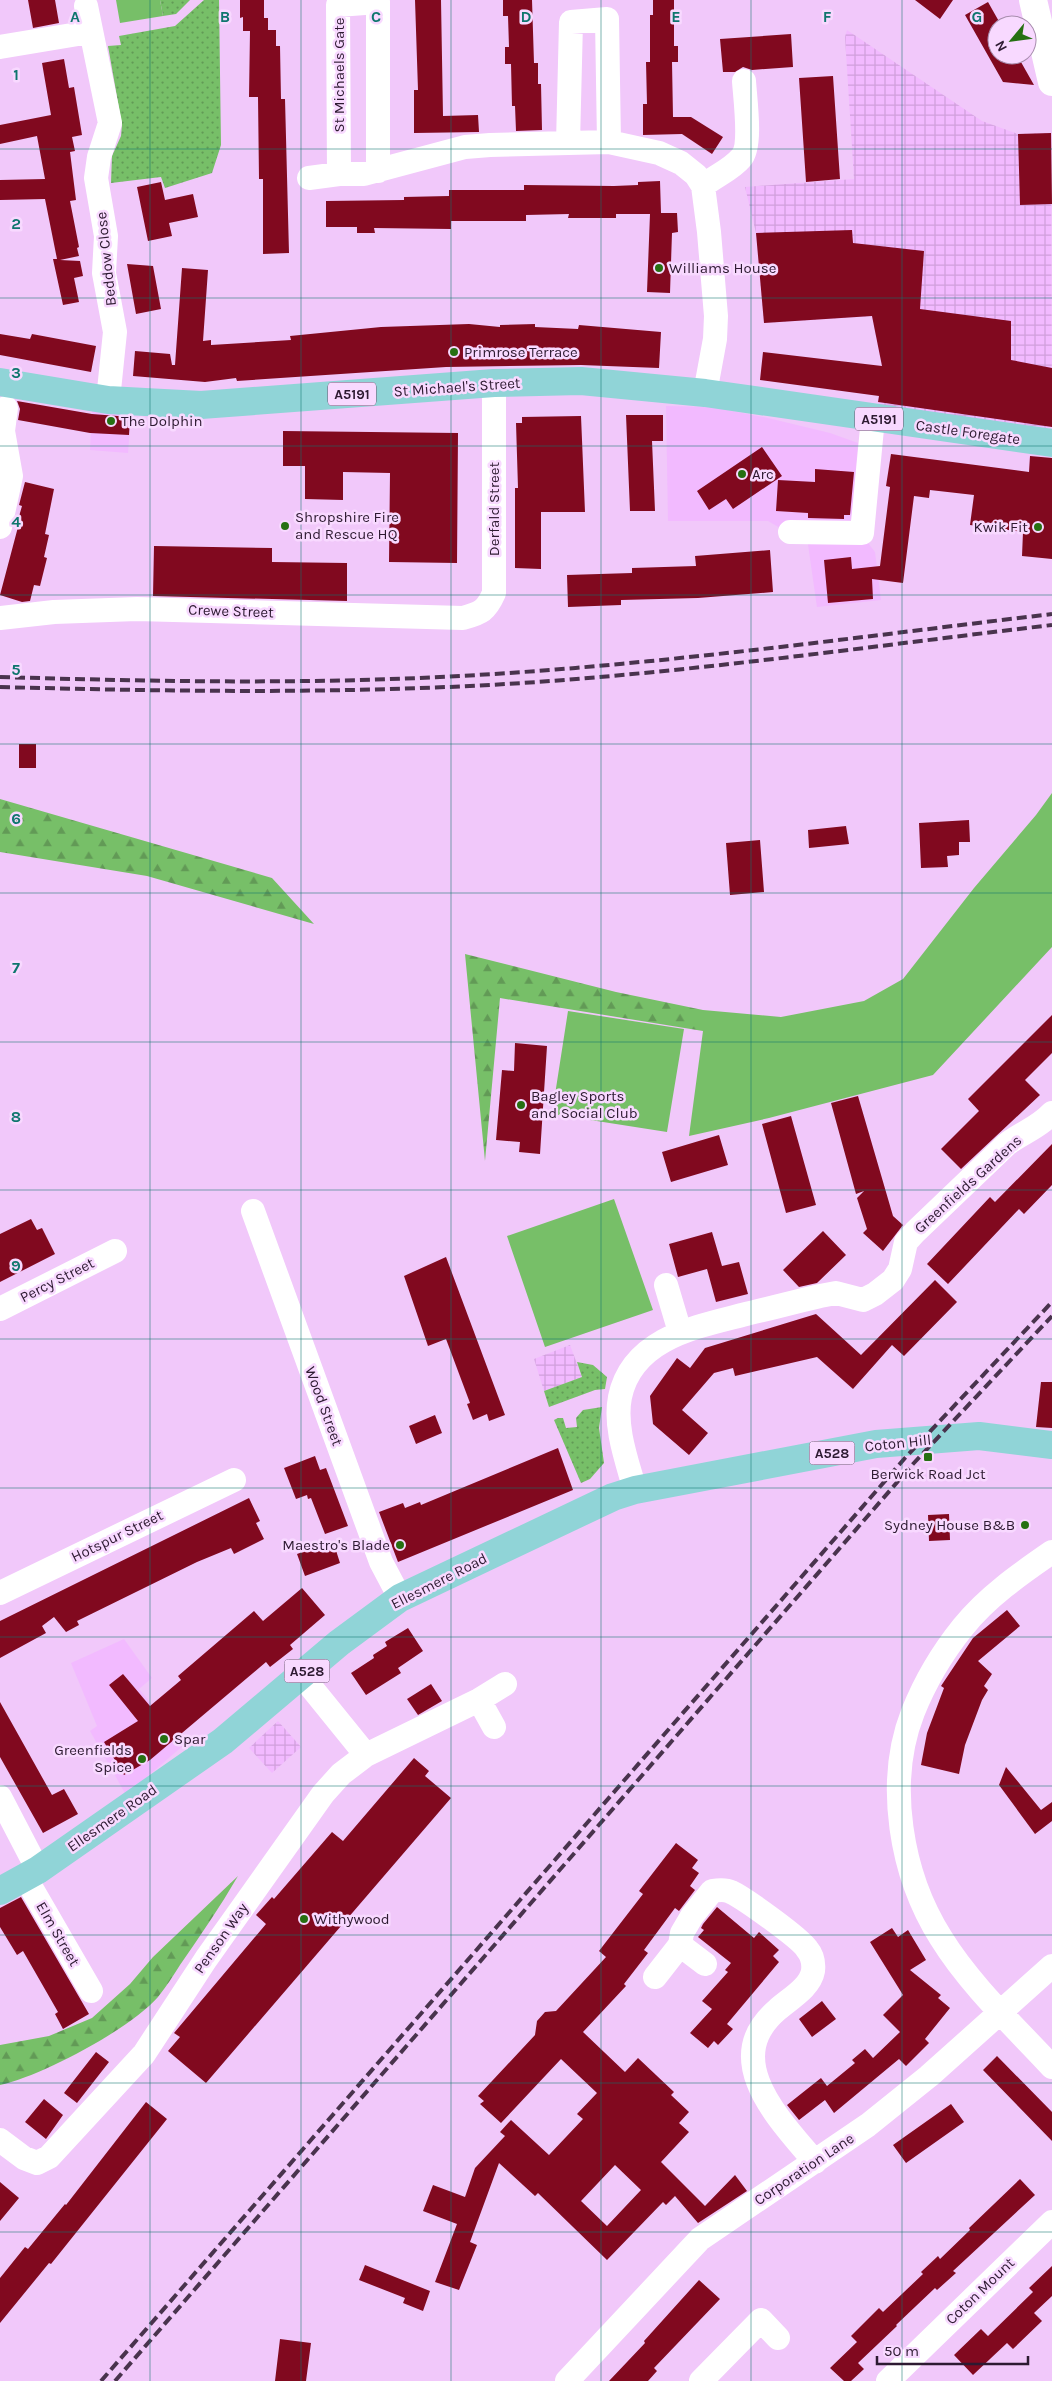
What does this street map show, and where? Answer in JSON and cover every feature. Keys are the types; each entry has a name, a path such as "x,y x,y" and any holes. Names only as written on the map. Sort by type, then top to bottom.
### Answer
{"main road":[{"name":"St Michael's Street","path":"3,395 201,405 494,383 581,381 705,393"},
{"name":"Castle Foregate","path":"705,393 1052,443"},
{"name":"Coton Hill","path":"686,1482 876,1444 979,1436 1052,1446"},
{"name":"Ellesmere Road","path":"0,1891 31,1874 223,1741 368,1620 400,1598 613,1497 635,1490 686,1482"}],"street":[{"path":"1033,0 1052,82"},
{"name":"St Michaels Gate","path":"339,174 338,4 378,2 378,170"},
{"name":"Beddow Close","path":"86,6 110,123 96,178 106,236 104,274 115,332 108,400"},
{"path":"568,143 571,22 607,19 609,142"},
{"path":"0,47 90,32"},
{"path":"703,186 733,166 744,156 747,142 744,81"},
{"path":"309,178 339,174 364,174 465,146 609,142 660,153 681,163 696,175 703,186 713,267 716,316 713,348 705,393"},
{"name":"Derfald Street","path":"462,618 475,615 487,608 494,593 494,383"},
{"path":"0,527 11,476 3,431 3,395"},
{"path":"790,532 862,533 874,418"},
{"name":"Crewe Street","path":"0,618 54,612 130,609 462,618"},
{"name":"Greenfields Gardens","path":"635,1490 622,1440 619,1412 620,1397 626,1377 651,1349 680,1332 820,1296 836,1293 863,1300 875,1294 893,1280 900,1269 906,1242 915,1232 1007,1144 1020,1134 1036,1128 1052,1113"},
{"name":"Wood Street","path":"253,1211 381,1562 400,1598"},
{"name":"Percy Street","path":"0,1309 115,1251"},
{"path":"666,1285 680,1332"},
{"name":"Hotspur Street","path":"0,1593 234,1480"},
{"path":"1052,1552 1003,1588 964,1626 947,1649 928,1680 912,1713 901,1763 899,1795 901,1830 909,1867 924,1907 940,1938 1001,2012 1052,2067"},
{"path":"302,1676 366,1755 479,1700 505,1684"},
{"path":"479,1700 494,1726"},
{"name":"Penson Way","path":"0,2140 24,2158 37,2163 49,2157 144,2054 206,1958 323,1794 341,1774 366,1755"},
{"name":"Elm Street","path":"0,1797 31,1874 91,1991"},
{"path":"656,1977 680,1944 682,1933 692,1916 712,1891 730,1891 800,1940 808,1949 812,1958 813,1970 810,1979 801,1990 764,2023 756,2034 753,2059 760,2085 770,2105 815,2162"},
{"path":"680,1944 704,1964"},
{"name":"Corporation Lane","path":"567,2381 700,2239 876,2119 1052,1966"},
{"name":"Coton Mount","path":"888,2381 1052,2222"},
{"path":"701,2381 761,2320 778,2338"}],"shaded area":[{"path":"847,30 982,121 1018,134 1051,133 1052,423 1048,428 878,405 882,366 872,316 764,323 756,233 745,187 854,179 845,37"},
{"path":"666,406 712,407 830,433 858,443 850,520 875,552 881,600 817,607 808,544 768,521 668,521"},
{"path":"92,411 131,414 128,453 90,450"},
{"path":"570,1345 582,1377 544,1391 534,1359"},
{"path":"124,1639 152,1678 139,1689 185,1744 126,1795 90,1731 97,1726 71,1663"},
{"path":"278,1721 301,1747 272,1773 249,1748"}],"green space":[{"path":"116,0 160,0 163,16 120,23"},
{"path":"160,0 190,0 176,14 163,16"},
{"path":"204,0 219,0 221,145 212,173 165,188 161,177 111,183 112,156 121,136 122,125 108,46 121,45 119,36 175,26"},
{"path":"1052,793 1052,947 933,1075 769,1118 689,1136 703,1031 703,1010 781,1017 864,1001 903,979"},
{"path":"0,799 272,878 314,924 147,876 0,852"},
{"path":"465,954 616,992 703,1010 703,1031 500,998 485,1161"},
{"path":"568,1011 684,1029 667,1132 552,1114"},
{"path":"614,1199 653,1310 545,1347 507,1236"},
{"path":"577,1362 593,1365 607,1377 605,1389 595,1390 549,1407 544,1391 582,1377"},
{"path":"602,1407 599,1428 604,1463 590,1479 581,1483 554,1420 563,1418 566,1428 577,1427 576,1418 583,1410"},
{"path":"238,1876 167,1985 145,2010 107,2037 61,2062 18,2080 0,2085 0,2045 49,2036 92,2018 130,1984 153,1957"}],"building":[{"path":"28,0 55,0 59,23 33,28"},
{"path":"240,0 264,0 264,18 268,18 268,30 276,30 276,46 280,46 281,99 285,99 289,253 263,254 263,179 259,179 258,97 249,97 250,31 243,31 243,17 240,18"},
{"path":"415,0 441,0 443,116 478,115 479,132 414,133 414,90 418,90"},
{"path":"503,0 532,0 534,63 538,63 538,84 541,84 542,130 516,131 515,106 512,106 511,64 505,64 505,47 509,47 508,16 503,16"},
{"path":"653,0 674,0 674,46 678,46 678,62 672,62 673,117 691,117 723,137 712,154 682,134 643,135 643,104 647,104 646,62 650,62 650,15 653,15"},
{"path":"915,0 953,0 940,19"},
{"path":"988,2 995,15 987,15 987,54 965,15"},
{"path":"791,34 793,67 752,70 743,67 735,72 723,72 720,39"},
{"path":"64,59 69,88 74,87 82,135 72,137 75,151 70,152 76,200 70,201 79,256 60,260 80,261 83,276 74,278 79,302 63,305 53,259 57,259 45,199 0,200 0,180 45,179 37,136 0,144 0,125 51,115 42,63"},
{"path":"993,65 1023,65 1034,85 1003,82"},
{"path":"833,76 840,179 806,182 799,78"},
{"path":"1051,133 1052,204 1020,205 1018,134"},
{"path":"660,181 661,213 677,213 678,232 672,233 670,293 647,292 650,214 616,214 616,218 568,218 569,214 526,215 526,221 451,221 451,229 374,228 375,233 357,233 357,227 326,227 326,201 404,200 404,197 449,196 449,190 524,190 524,185 614,186 638,185 638,182"},
{"path":"161,182 165,200 193,194 198,217 169,223 172,236 148,241 137,187"},
{"path":"852,230 853,243 924,251 920,309 1011,321 1011,360 1052,368 1052,427 878,402 879,396 760,380 763,352 882,366 872,316 764,323 756,233"},
{"path":"127,264 153,266 161,309 136,314"},
{"name":"Primrose Terrace","path":"182,268 208,270 203,341 211,340 211,345 291,340 290,336 381,327 469,324 500,327 500,325 535,324 535,327 578,329 579,325 661,332 659,368 581,365 446,367 237,381 236,378 205,382 133,376 135,351 170,354 172,365 175,365"},
{"path":"0,334 30,339 32,334 96,346 91,372 0,355"},
{"path":"17,401 92,414 130,417 129,435 90,433 18,420 20,409"},
{"path":"626,415 663,415 663,441 652,441 655,511 630,511"},
{"path":"581,416 585,512 541,512 541,569 515,568 515,488 518,488 516,423 522,423 522,417"},
{"path":"283,431 458,433 457,563 389,562 390,473 343,472 343,500 305,499 305,466 283,466"},
{"name":"Arc","path":"762,447 782,476 733,509 726,499 709,510 697,491"},
{"path":"891,454 1029,472 1030,456 1052,458 1052,559 1022,556 1023,532 970,525 974,495 930,490 929,498 914,496 903,583 872,579 873,599 828,603 824,560 851,557 852,569 880,566 890,487 886,486"},
{"path":"815,469 854,472 850,515 844,515 844,519 808,518 808,513 776,511 778,480 815,482"},
{"path":"25,482 54,489 45,534 49,535 44,557 47,558 40,586 34,585 30,601 22,602 0,595 18,527 16,527 22,506 19,505"},
{"path":"154,546 272,548 272,562 347,563 347,601 153,596"},
{"path":"770,550 773,592 698,598 621,600 621,605 568,607 567,575 632,573 632,568 696,566 695,556"},
{"path":"19,744 36,744 36,768 19,768"},
{"path":"969,820 970,842 959,842 959,855 947,856 948,867 921,868 919,823"},
{"path":"846,826 849,844 809,848 808,830"},
{"path":"760,840 764,892 730,895 726,843"},
{"path":"1052,1015 1052,1053 1025,1080 1040,1095 961,1169 941,1149 979,1111 968,1099"},
{"name":"Bagley Sports and Social Club","path":"515,1043 547,1046 540,1154 519,1152 520,1142 496,1140 502,1070 514,1071"},
{"path":"858,1096 893,1216 903,1225 883,1251 863,1233 867,1229 857,1198 864,1191 856,1194 831,1103"},
{"path":"791,1116 816,1205 786,1213 762,1124"},
{"path":"719,1135 728,1165 671,1182 662,1152"},
{"path":"1052,1144 1052,1185 1024,1214 1019,1209 948,1284 927,1264 990,1197 995,1202"},
{"path":"31,1219 37,1230 42,1228 55,1254 0,1282 0,1234"},
{"path":"823,1231 846,1255 817,1283 799,1287 783,1270"},
{"path":"712,1232 722,1266 739,1262 748,1294 716,1302 707,1269 678,1277 669,1244"},
{"path":"446,1257 505,1415 489,1421 487,1414 473,1420 467,1404 470,1403 446,1339 428,1346 404,1276"},
{"path":"935,1280 957,1302 904,1356 892,1345 853,1389 817,1357 735,1376 733,1368 714,1373 682,1410 708,1433 689,1455 653,1424 650,1396 677,1358 690,1368 705,1348 816,1314 861,1355"},
{"path":"1041,1382 1052,1382 1052,1428 1036,1427"},
{"path":"435,1415 442,1433 416,1444 409,1426"},
{"path":"558,1448 573,1490 398,1562 379,1512 403,1503 405,1508 420,1502 421,1505"},
{"path":"315,1456 320,1470 326,1468 348,1526 325,1534 311,1498 308,1499 307,1495 296,1499 284,1468"},
{"path":"249,1498 260,1521 256,1523 264,1539 234,1554 231,1548 197,1562 77,1621 79,1625 66,1632 54,1617 42,1626 46,1633 0,1658 0,1621"},
{"path":"949,1514 950,1540 929,1541 928,1515"},
{"path":"333,1541 340,1563 305,1576 297,1554"},
{"path":"302,1588 325,1615 290,1645 293,1649 270,1667 266,1662 150,1760 124,1775 104,1742 138,1721 109,1685 123,1674 150,1706 181,1680 178,1676 254,1611 263,1621"},
{"path":"1007,1610 1020,1626 978,1661 992,1674 984,1686 988,1690 982,1700 965,1745 959,1774 921,1765 927,1733 944,1688 941,1686 973,1638"},
{"path":"408,1628 423,1651 398,1668 401,1673 366,1695 351,1673 374,1658 373,1655 387,1646 385,1642"},
{"path":"431,1684 442,1701 418,1715 407,1699"},
{"path":"0,1702 52,1795 64,1789 78,1814 43,1833 0,1757"},
{"name":"Withywood","path":"414,1758 429,1771 425,1776 451,1798 206,2083 168,2051 180,2037 174,2033 266,1924 256,1915 272,1897 274,1899 332,1832 343,1841"},
{"path":"1006,1767 1041,1810 1052,1802 1052,1821 1035,1834 999,1785"},
{"path":"676,1843 698,1860 692,1868 699,1873 690,1886 695,1890 679,1911 675,1908 644,1950 648,1953 624,1984 626,1986 583,2032 625,2072 638,2058 674,2092 671,2095 689,2112 679,2123 689,2132 661,2162 705,2206 735,2175 747,2191 698,2223 675,2196 666,2205 663,2202 607,2260 538,2193 535,2196 499,2163 470,2242 477,2245 459,2290 435,2282 457,2224 423,2211 433,2185 465,2197 475,2168 505,2136 500,2132 511,2120 549,2155 583,2119 577,2114 597,2093 561,2059 501,2123 480,2104 484,2101 478,2096 535,2035 537,2021 545,2012 556,2011 606,1957 599,1951 643,1894 639,1891","holes":["615,2165 641,2190 607,2226 581,2201"]},
{"path":"21,1897 89,2014 63,2029 55,2014 58,2012 23,1951 17,1955 0,1927 0,1908"},
{"path":"717,1907 754,1938 759,1932 779,1950 773,1956 779,1962 727,2024 733,2029 718,2045 714,2041 708,2048 690,2033 712,2009 702,2001 728,1972 725,1970 731,1963 698,1937 704,1930 701,1928 703,1924"},
{"path":"892,1928 898,1937 908,1930 926,1960 910,1970 941,1995 938,1998 950,2008 925,2039 929,2043 906,2066 899,2059 834,2113 825,2100 799,2120 787,2105 821,2078 827,2086 855,2063 852,2060 865,2049 873,2058 900,2032 883,2015 903,1995 870,1942"},
{"path":"822,2001 836,2019 812,2037 799,2019"},
{"path":"96,2052 109,2062 77,2103 64,2093"},
{"path":"997,2056 1052,2112 1052,2141 983,2070"},
{"path":"44,2099 63,2115 46,2139 25,2122"},
{"path":"146,2102 167,2119 51,2264 49,2263 0,2323 0,2278 25,2247 28,2249 66,2205"},
{"path":"951,2104 964,2122 906,2163 893,2145"},
{"path":"1020,2179 1035,2195 953,2271 956,2273 937,2290 935,2288 858,2363 864,2369 851,2381 844,2381 830,2368 857,2342 851,2336 879,2308 883,2312 923,2274 921,2272 938,2256 940,2259"},
{"path":"0,2182 19,2198 0,2221"},
{"path":"365,2265 430,2291 423,2311 403,2303 405,2298 359,2280"},
{"path":"1052,2266 1052,2296 1034,2313 1042,2321 1013,2349 1007,2343 973,2375 954,2355 981,2329 988,2336 1033,2292 1029,2288"},
{"path":"699,2280 720,2299 654,2368 657,2371 648,2381 609,2381 645,2343 644,2341"},
{"path":"280,2339 311,2343 306,2381 275,2381"}],"railway":[{"path":"0,677 157,681 262,681 367,680 498,674 736,652 1052,614"},
{"path":"0,687 294,691 368,690 514,683 704,667 1052,625"},
{"path":"101,2381 905,1458 1052,1302"},
{"path":"115,2381 913,1464 1052,1316"}],"place":[{"name":"Williams House","path":"659,268"},
{"name":"Primrose Terrace","path":"454,352"},
{"name":"The Dolphin","path":"111,421"},
{"name":"Arc","path":"742,474"},
{"name":"Shropshire Fire and Rescue HQ","path":"285,526"},
{"name":"Kwik Fit","path":"1038,527"},
{"name":"Bagley Sports and Social Club","path":"521,1105"},
{"name":"Berwick Road Jct","path":"928,1457"},
{"name":"Sydney House B&B","path":"1025,1525"},
{"name":"Maestro's Blade","path":"400,1545"},
{"name":"Spar","path":"164,1739"},
{"name":"Greenfields Spice","path":"142,1759"},
{"name":"Withywood","path":"304,1919"}]}
